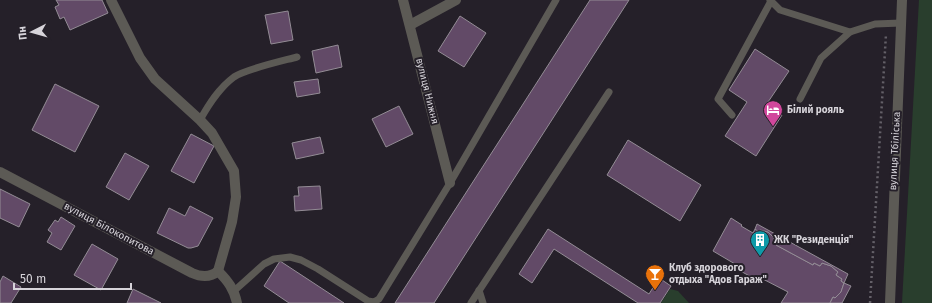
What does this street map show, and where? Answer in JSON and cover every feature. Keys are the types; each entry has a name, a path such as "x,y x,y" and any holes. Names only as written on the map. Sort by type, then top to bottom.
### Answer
{"street":[{"path":"111,0 140,58 155,78 212,133 234,171 236,197 232,222 218,270 227,279 234,291 237,303"},
{"name":"вулиця Нижня","path":"403,0 450,183"},
{"path":"410,25 456,0"},
{"name":"вулиця Тбіліська","path":"890,303 902,0"},
{"name":"вулиця Білокопитова","path":"0,172 192,273 199,276 207,276 213,275 218,270"}],"lane":[{"path":"234,291 264,264 274,259 290,258 301,260 313,266 368,301 377,301 450,183 556,0"},
{"path":"732,115 718,99 771,0 780,10 850,32"},
{"path":"800,99 821,58 850,32 875,24 901,23"},
{"path":"200,120 210,102 222,87 236,76 297,57"},
{"path":"471,303 609,92"},
{"path":"479,290 483,303"}],"path":[{"path":"870,303 886,23"}],"green space":[{"path":"919,0 932,0 932,303 902,303"},
{"path":"670,289 678,291 689,303 661,303"}],"building":[{"path":"56,0 102,0 108,13 70,30 64,17 60,19 55,7 59,5"},
{"path":"590,0 629,0 434,303 395,303"},
{"path":"288,11 293,40 271,44 265,15"},
{"path":"460,16 486,33 464,67 438,51"},
{"path":"338,45 342,67 316,73 312,51"},
{"path":"755,49 789,71 766,105 782,115 756,156 725,136 747,102 729,90"},
{"path":"318,79 320,93 297,97 294,82"},
{"path":"55,84 99,106 75,152 32,130"},
{"path":"399,106 413,134 386,147 372,119"},
{"path":"191,134 214,146 194,183 171,171"},
{"path":"320,137 324,153 296,159 292,143"},
{"path":"628,140 701,185 680,221 607,175"},
{"path":"125,153 149,166 129,200 106,187"},
{"path":"320,186 322,209 295,211 294,196 299,196 298,187"},
{"path":"0,189 30,204 19,227 0,218"},
{"path":"190,206 213,218 198,246 188,248 157,233 169,208 185,216"},
{"path":"61,217 75,226 61,250 47,242 52,233 48,230 55,220 58,222"},
{"name":"ЖК \"Резиденція\"","path":"731,218 753,233 755,229 759,232 760,230 768,232 778,242 776,245 813,265 814,263 820,266 822,263 831,266 838,272 836,275 842,279 841,281 844,283 841,292 835,298 833,297 830,303 781,303 788,292 759,277 757,280 733,267 735,264 713,251"},
{"path":"757,224 848,274 844,283 841,281 842,279 836,275 838,272 831,266 822,263 820,266 814,263 813,265 776,245 778,242 768,232 760,230 759,232 755,229"},
{"path":"548,229 649,294 659,278 671,286 660,303 638,303 554,249 532,283 519,274"},
{"path":"92,244 118,259 101,290 74,275"},
{"path":"280,261 344,303 289,303 264,286"},
{"path":"3,276 21,287 11,303 0,303 0,282"},
{"path":"844,283 851,286 842,303 830,303 833,297 835,298 841,292"},
{"path":"133,289 161,303 127,303"}],"place":[{"name":"Білий рояль","path":"773,127"},
{"name":"ЖК \"Резиденція\"","path":"760,257"},
{"name":"Клуб здорового отдыха \"Адов Гараж\"","path":"655,291"}]}
